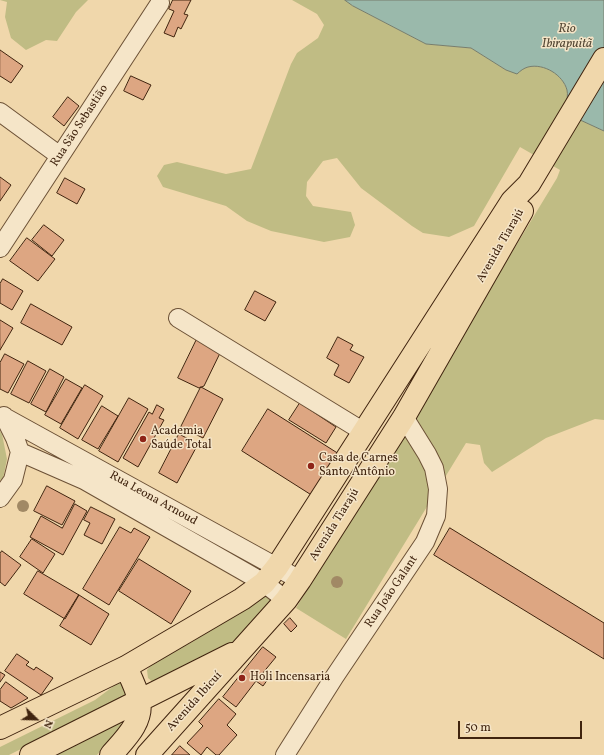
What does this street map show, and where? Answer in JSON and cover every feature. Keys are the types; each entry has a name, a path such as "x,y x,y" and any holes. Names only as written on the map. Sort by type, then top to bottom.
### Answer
{"main road":[{"path":"534,176 604,59"},
{"name":"Avenida Tiarajú","path":"31,755 242,650 286,600 404,417 525,206 534,176"},
{"name":"Avenida Tiarajú","path":"0,728 126,667 242,599 271,575 512,201 534,176"},
{"name":"Avenida Ibicuí","path":"148,755 242,650"},
{"path":"111,755 132,730 139,716 139,700 126,667"}],"street":[{"name":"Rua São Sebastião","path":"0,248 160,3"},
{"path":"0,112 60,156"},
{"path":"178,318 364,432"},
{"path":"0,498 13,480 20,452 15,438 3,415"},
{"name":"Rua Leona Arnoud","path":"3,415 222,538 271,575 286,600"},
{"name":"Rua João Galant","path":"285,755 335,676 425,542 436,516 438,489 434,468 404,417"},
{"name":"Rua Leona Arnoud","path":"20,452 84,480 271,575 300,580"}],"shaded area":[{"path":"0,0 88,0 76,12 57,41 46,40 26,50 11,38 5,17 7,2"},
{"path":"292,0 345,0 353,6 426,44 471,48 506,70 517,73 528,67 534,66 546,68 557,75 565,84 567,90 566,105 578,119 604,131 604,420 595,419 546,438 492,472 484,463 480,445 466,443 346,639 296,608 557,178 560,170 520,147 474,226 449,237 423,233 412,226 361,188 337,158 323,161 307,182 306,196 313,206 351,212 355,225 350,237 324,242 271,231 247,221 226,206 163,187 157,176 164,165 177,162 226,174 251,169 291,64 297,53 318,38 324,25 317,14"},
{"path":"0,431 2,434 7,459 3,479 0,480"},
{"path":"267,594 272,600 232,645 154,683 148,678 147,670 154,662 192,642"},
{"path":"123,679 129,695 9,755 0,755 0,747 95,700"},
{"path":"121,722 121,728 97,755 55,755 115,723"}],"water":[{"name":"Rio Ibirapuitã","path":"345,0 604,0 604,131 578,119 566,105 567,90 565,85 552,71 534,66 525,68 517,74 506,70 471,48 426,44 353,6"}],"building":[{"path":"173,0 191,0 184,14 188,15 181,29 178,27 174,37 164,33 174,11 169,9"},
{"path":"0,50 23,66 11,83 0,76"},
{"path":"131,76 151,85 143,100 124,91"},
{"path":"68,97 79,106 64,126 53,117"},
{"path":"0,177 11,185 0,201"},
{"path":"65,178 85,189 77,204 57,193"},
{"path":"44,225 64,240 52,256 32,240"},
{"path":"27,238 55,259 38,281 10,261"},
{"path":"3,279 23,291 12,310 0,303 0,284"},
{"path":"255,291 276,302 265,321 245,310"},
{"path":"31,304 72,327 62,345 21,323"},
{"path":"0,320 13,328 0,350"},
{"path":"198,337 222,349 204,386 199,388 178,378"},
{"path":"338,337 353,345 350,350 364,357 349,383 334,375 339,365 327,358"},
{"path":"5,354 24,364 8,393 0,389 0,363"},
{"path":"28,361 46,371 29,403 11,394"},
{"path":"50,369 64,377 46,412 31,404"},
{"path":"66,379 82,388 61,424 45,415"},
{"path":"85,385 103,396 78,439 60,428"},
{"path":"201,387 223,399 203,438 181,427"},
{"path":"129,398 148,409 118,462 99,451"},
{"path":"300,403 336,427 326,443 289,420"},
{"name":"Academia Saúde Total","path":"157,405 164,409 159,418 164,420 138,467 123,458 149,412 152,414"},
{"path":"102,406 118,416 98,449 82,440"},
{"path":"268,409 339,454 313,496 242,451"},
{"path":"179,434 198,444 177,483 159,473"},
{"path":"47,486 75,501 62,525 34,511"},
{"path":"75,504 87,511 63,555 30,537 41,516 62,528"},
{"path":"91,507 115,519 102,544 84,535 90,523 84,520"},
{"path":"120,527 131,533 134,528 150,537 109,605 83,589"},
{"path":"450,528 604,623 604,659 434,555"},
{"path":"32,539 55,554 43,573 20,557"},
{"path":"2,551 21,565 5,586 0,582 0,554"},
{"path":"139,559 191,591 171,624 119,591"},
{"path":"38,571 79,595 65,619 24,594"},
{"path":"79,595 109,614 91,645 60,626"},
{"path":"290,618 297,626 291,632 284,624"},
{"path":"263,647 276,657 262,674 268,679 263,686 256,681 236,707 223,697"},
{"path":"17,654 29,662 26,665 34,670 36,667 53,678 41,695 5,671"},
{"path":"0,672 5,675 0,682"},
{"path":"6,682 28,698 11,708 0,701 0,690"},
{"path":"219,699 236,714 227,725 237,735 219,755 216,755 207,747 201,755 187,743 203,726 199,722"},
{"path":"180,746 190,755 172,755"}],"place":[{"name":"Academia Saúde Total","path":"143,439"},
{"name":"Casa de Carnes Santo Antônio","path":"311,466"},
{"name":"Holi Incensaria","path":"242,678"}]}
